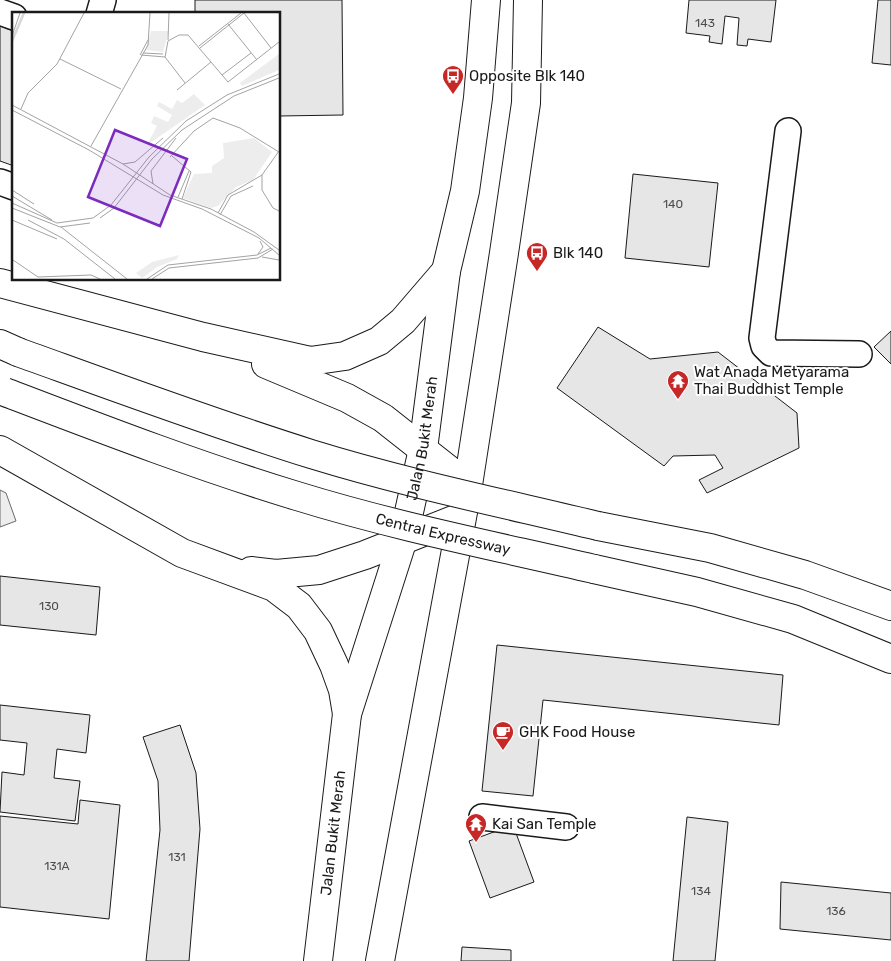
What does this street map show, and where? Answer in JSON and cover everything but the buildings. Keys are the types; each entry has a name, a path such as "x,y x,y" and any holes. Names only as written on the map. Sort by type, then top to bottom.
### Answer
{"main road":[{"name":"Jalan Bukit Merah","path":"318,961 347,714 403,539 423,449 446,271 466,191 478,98 486,0"},
{"path":"380,961 468,485 526,103 528,0"},
{"path":"0,283 203,337 310,361 345,356 379,342 403,321 446,271"},
{"path":"203,337 347,398 383,418 468,485"},
{"path":"9,348 166,406 313,454 450,491 598,526 710,548 805,575 891,606"},
{"name":"Central Expressway","path":"2,391 151,447 298,496 441,533 697,592 793,619 891,659"},
{"path":"0,450 182,553 274,587 298,606 318,631 343,690 347,714"},
{"path":"227,569 276,574 319,570 365,555 461,517"}],"street":[{"path":"0,12 12,16"},
{"path":"788,131 762,338 764,346 772,353 859,354"},
{"path":"0,182 12,186"},
{"path":"482,817 566,827"}],"shaded area":[{"path":"0,490 6,493 16,521 0,527"}],"place":[{"name":"Opposite Blk 140","path":"453,95"},
{"name":"Blk 140","path":"537,272"},
{"name":"Wat Anada Metyarama Thai Buddhist Temple","path":"678,400"},
{"name":"GHK Food House","path":"503,751"},
{"name":"Kai San Temple","path":"476,843"}]}
